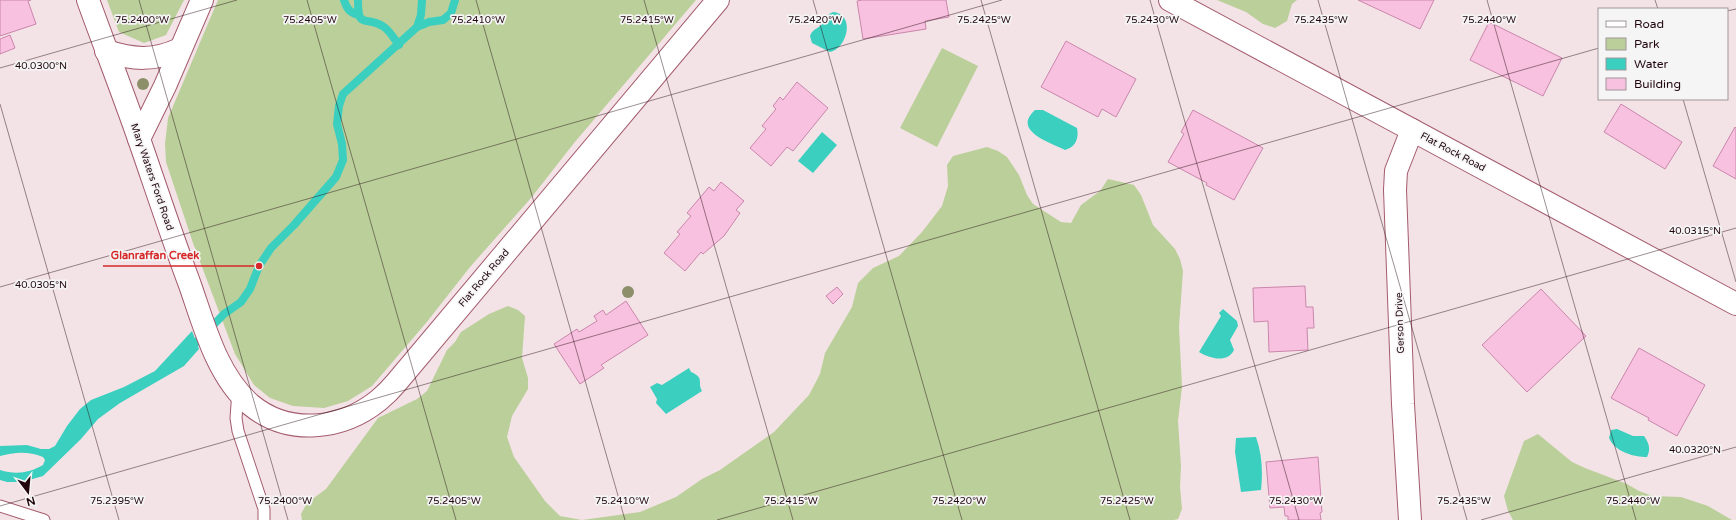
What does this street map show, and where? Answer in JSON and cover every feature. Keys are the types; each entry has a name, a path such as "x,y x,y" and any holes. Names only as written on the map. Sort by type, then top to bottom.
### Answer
{"street":[{"name":"Mary Waters Ford Road","path":"88,0 139,139 200,315 216,354"},
{"path":"139,139 165,86 202,0"},
{"name":"Flat Rock Road","path":"216,354 226,374 238,391 251,405 280,422 295,426 330,424 363,411 379,400 396,383 718,0"},
{"name":"Flat Rock Road","path":"1170,0 1736,304"},
{"path":"106,51 130,57 154,58 167,55 180,49"},
{"name":"Gerson Drive","path":"1410,520 1403,404 1395,190 1396,171 1412,130"}],"lane":[{"path":"238,391 236,411 238,431 264,509 264,520"},
{"path":"0,506 44,520"}],"green space":[{"path":"107,0 184,0 166,35 144,43 119,32"},
{"path":"218,0 696,0 574,143 531,198 470,267 426,323 372,386 348,401 324,408 293,406 270,398 254,385 235,354 193,243 166,162 165,144 168,118"},
{"path":"1217,0 1297,0 1292,4 1287,21 1275,28 1263,24 1246,12"},
{"path":"942,48 978,66 937,147 900,128"},
{"path":"987,147 998,151 1007,157 1019,175 1027,195 1033,204 1061,222 1071,223 1081,205 1100,191 1108,179 1134,185 1141,195 1153,225 1175,249 1180,259 1183,271 1179,327 1182,387 1178,421 1182,509 1178,519 582,520 640,512 676,497 702,479 720,470 774,432 809,395 820,374 825,353 852,307 858,283 873,268 899,256 922,232 942,206 948,186 947,165 953,156"},
{"path":"508,306 518,310 525,316 522,358 528,378 528,389 512,416 507,437 514,457 545,501 560,516 582,520 302,520 301,514 307,503 326,489 378,418 417,399 427,391 447,350 455,342 461,332 489,314"},
{"path":"1538,434 1572,462 1585,468 1653,496 1681,497 1708,506 1732,520 1513,520 1508,511 1504,496 1524,441"}],"water":[{"path":"833,12 840,14 845,19 847,25 841,45 836,50 830,52 812,43 810,36 812,32 822,24 827,16"},
{"path":"1035,110 1043,110 1077,128 1077,139 1072,147 1065,150 1035,135 1030,130 1028,124 1029,117"},
{"path":"822,132 837,145 813,173 798,161"},
{"path":"1223,309 1237,321 1238,326 1230,340 1234,350 1227,357 1213,358 1199,352 1221,316 1219,313"},
{"path":"192,331 199,349 184,366 120,403 98,419 81,439 43,476 22,482 7,482 0,480 0,470 17,473 33,470 43,465 45,460 43,457 27,453 16,453 0,456 0,446 27,445 41,449 49,449 55,446 67,426 80,409 91,400 124,387 155,371"},
{"path":"689,368 691,372 698,376 702,391 666,414 656,403 657,399 650,387 657,383 662,385"},
{"path":"1617,429 1633,436 1644,436 1649,446 1647,457 1631,455 1616,447 1609,438 1611,430"},
{"path":"1256,437 1262,463 1261,490 1241,492 1235,452 1236,438"}],"building":[{"path":"0,0 31,0 28,1 36,24 0,36"},
{"path":"946,0 949,17 925,21 926,29 863,39 857,1"},
{"path":"1358,0 1434,0 1420,29"},
{"path":"1489,22 1562,58 1543,96 1470,60"},
{"path":"10,35 15,48 0,54 0,39"},
{"path":"1066,41 1136,79 1116,117 1102,109 1098,117 1041,87"},
{"path":"797,82 828,108 793,151 787,147 771,166 750,148 766,129 762,126 776,109 773,106 780,97 783,100"},
{"path":"1621,104 1682,142 1665,169 1604,132"},
{"path":"1193,110 1263,148 1234,200 1206,185 1207,183 1168,162 1184,134 1181,132"},
{"path":"1735,127 1736,128 1736,179 1713,166"},
{"path":"721,182 744,201 736,210 740,213 724,236 703,254 701,252 685,271 664,253 680,234 677,232 691,216 687,213 709,187 714,191"},
{"path":"1305,286 1306,307 1313,307 1314,328 1307,328 1308,350 1269,352 1268,321 1254,322 1253,288"},
{"path":"837,287 843,294 833,304 826,296"},
{"path":"1541,289 1586,336 1527,392 1482,345"},
{"path":"626,301 648,335 601,365 604,368 580,384 554,344 577,329 579,332 597,321 594,316 603,310 606,315"},
{"path":"1639,348 1705,385 1677,436 1648,420 1649,418 1611,398"},
{"path":"1318,457 1322,512 1320,513 1321,520 1288,520 1288,516 1285,516 1284,507 1270,508 1266,462"}],"waterway":[{"path":"344,0 349,10 358,15"},
{"path":"358,0 358,10 361,19 364,21 378,23 384,27 399,45"},
{"path":"417,27 421,15 422,0"},
{"path":"189,350 224,314 241,302 250,289 259,266 271,248 294,225 336,177 343,160 342,144 337,124 339,106 343,94 417,27 429,22 443,20 451,13 455,0"}],"place":[{"name":"Glanraffan Creek","path":"259,266"}]}
